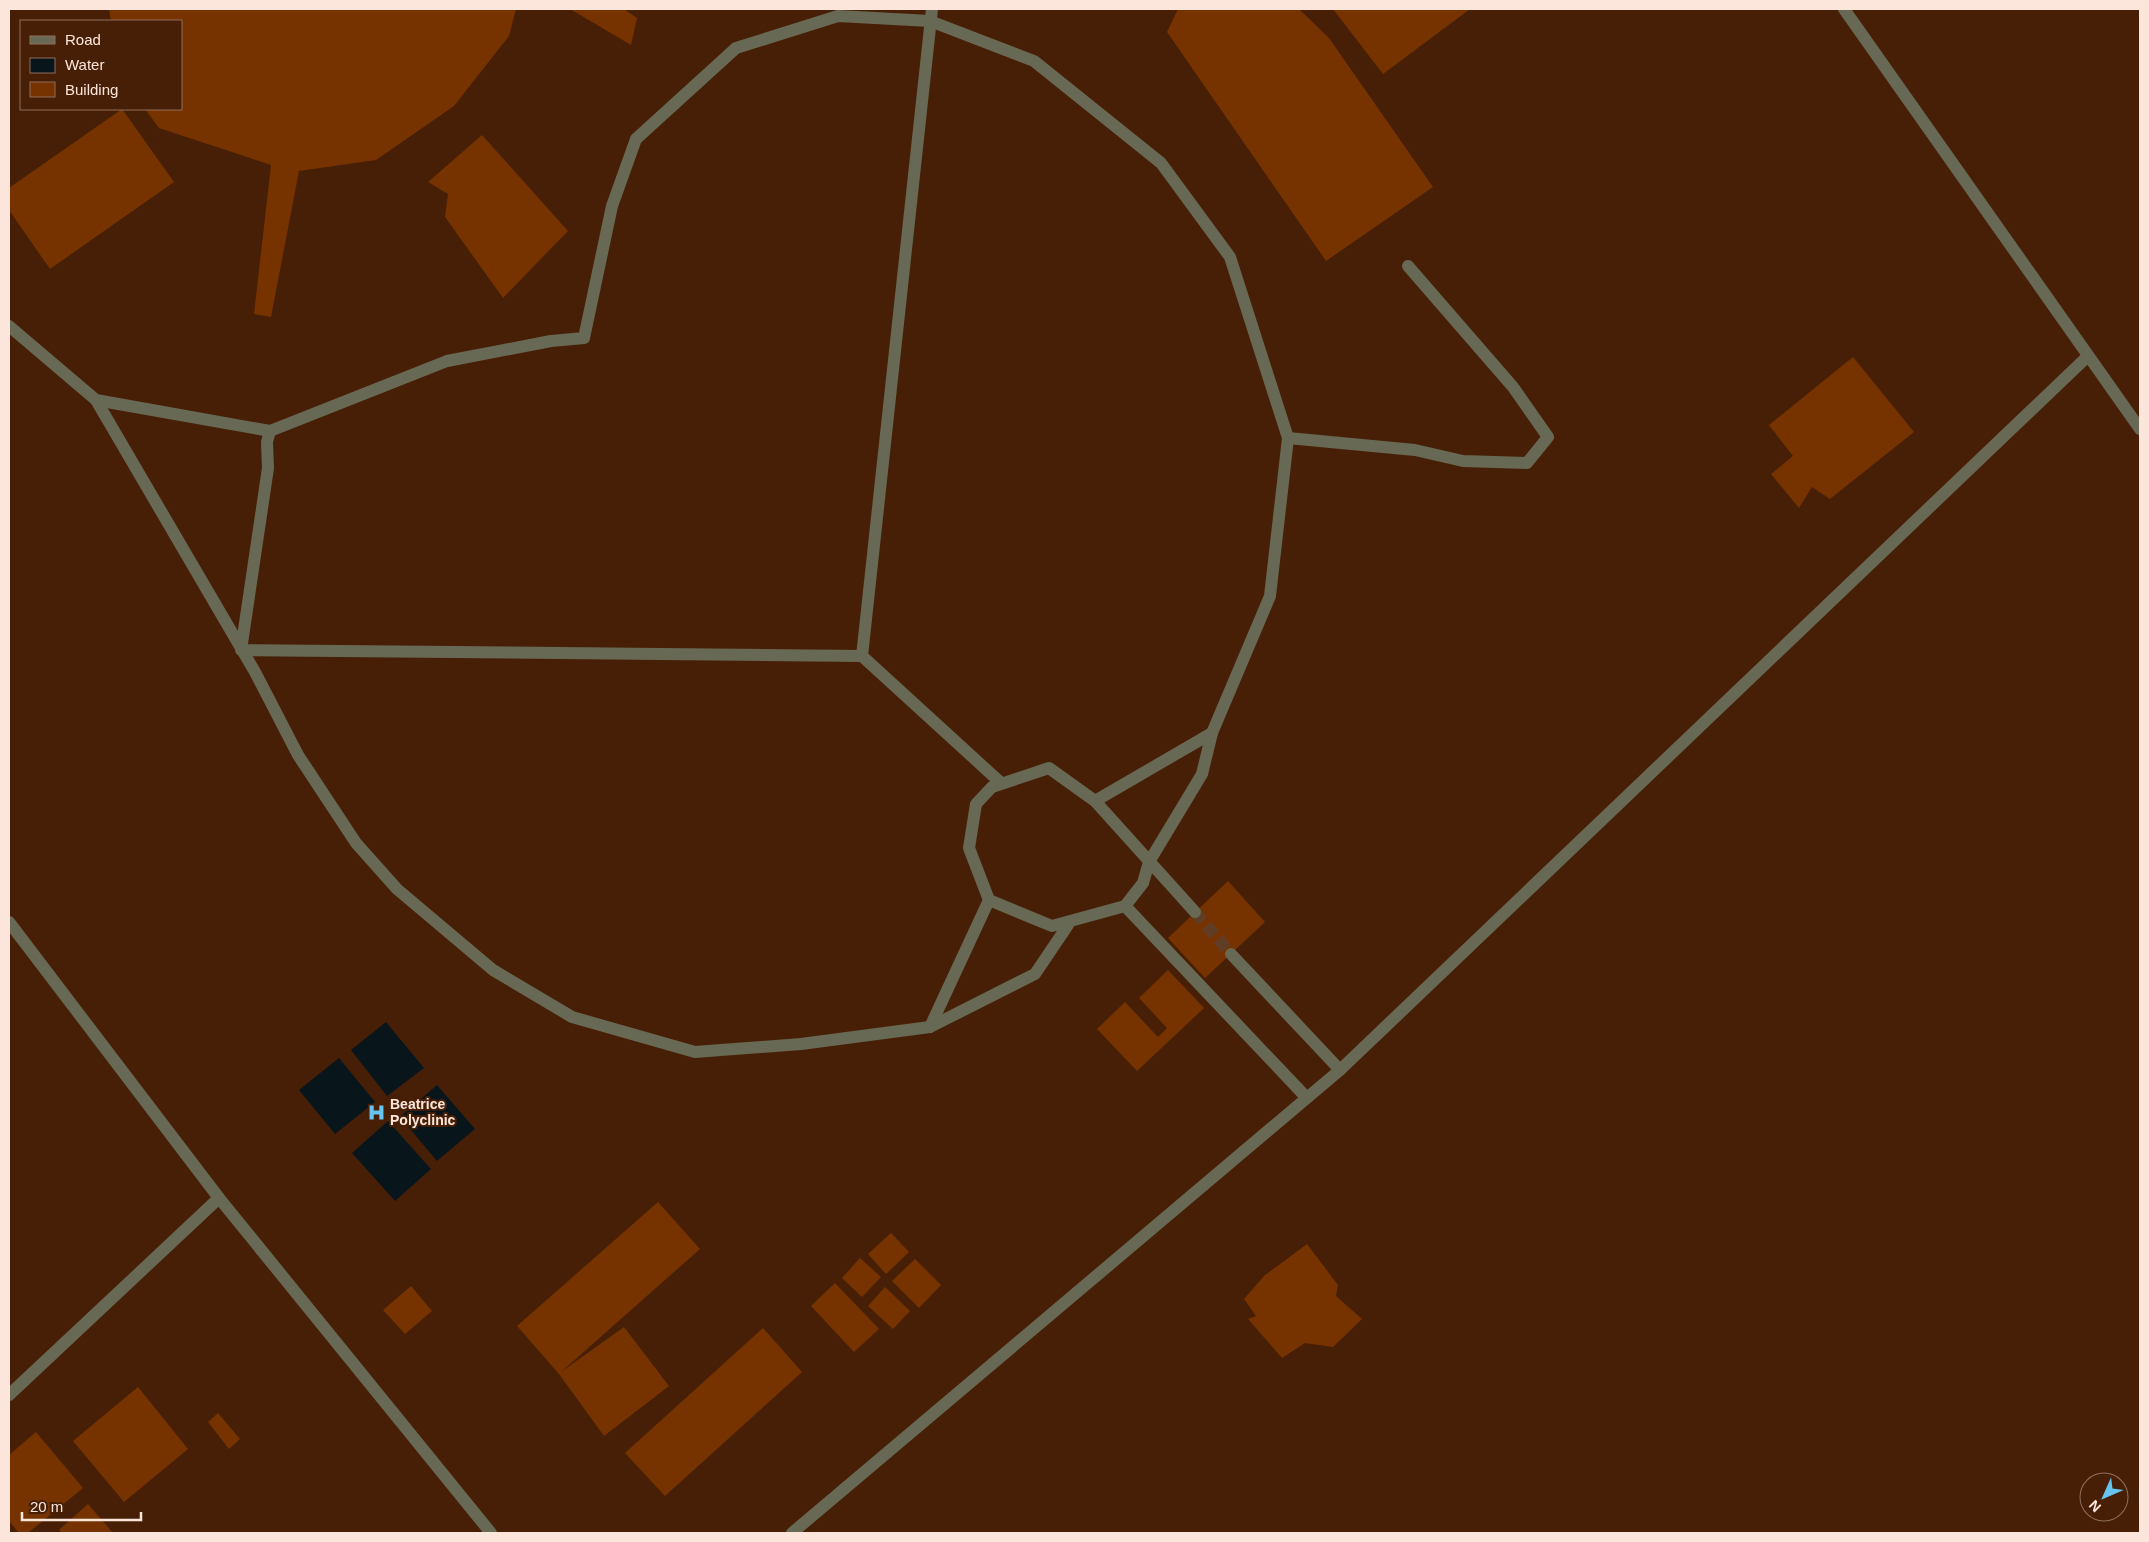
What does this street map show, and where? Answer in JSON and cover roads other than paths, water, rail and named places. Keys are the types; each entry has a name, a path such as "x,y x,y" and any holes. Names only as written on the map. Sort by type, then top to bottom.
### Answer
{"street":[{"path":"1844,9 2140,429"},
{"path":"862,656 931,15"},
{"path":"96,400 270,431 447,361 552,341 584,338 612,206 636,139 736,48 838,16 931,15 1034,61 1161,163 1230,257 1288,438 1270,596 1212,733 1202,774 1149,862 1143,884 1125,906 1052,926"},
{"path":"1288,438 1415,450 1463,461 1527,464 1548,437 1513,387 1408,266"},
{"path":"9,326 96,400 318,787 356,843 397,889 493,970 572,1017 695,1052 800,1044 930,1027 1035,974 1068,925 1052,926 989,900"},
{"path":"792,1533 1340,1070 2088,356"},
{"path":"241,650 268,468 267,442 270,431"},
{"path":"241,650 862,656 1000,783"},
{"path":"1095,801 1212,733"},
{"path":"930,1027 989,900 969,848 976,804 992,788 1000,783 1049,768 1095,801 1195,912"},
{"path":"1125,906 1306,1097"},
{"path":"9,922 219,1198 491,1533"},
{"path":"1231,954 1340,1070"},
{"path":"9,1395 219,1198"}],"water":[{"path":"386,1022 424,1068 387,1096 351,1050"},
{"path":"339,1058 375,1102 335,1134 299,1090"},
{"path":"437,1085 475,1129 437,1161 400,1117"},
{"path":"388,1121 431,1169 395,1201 352,1153"}],"tunnel":[{"path":"1195,912 1231,954"}],"place":[{"name":"Beatrice Polyclinic","path":"376,1112"}]}
